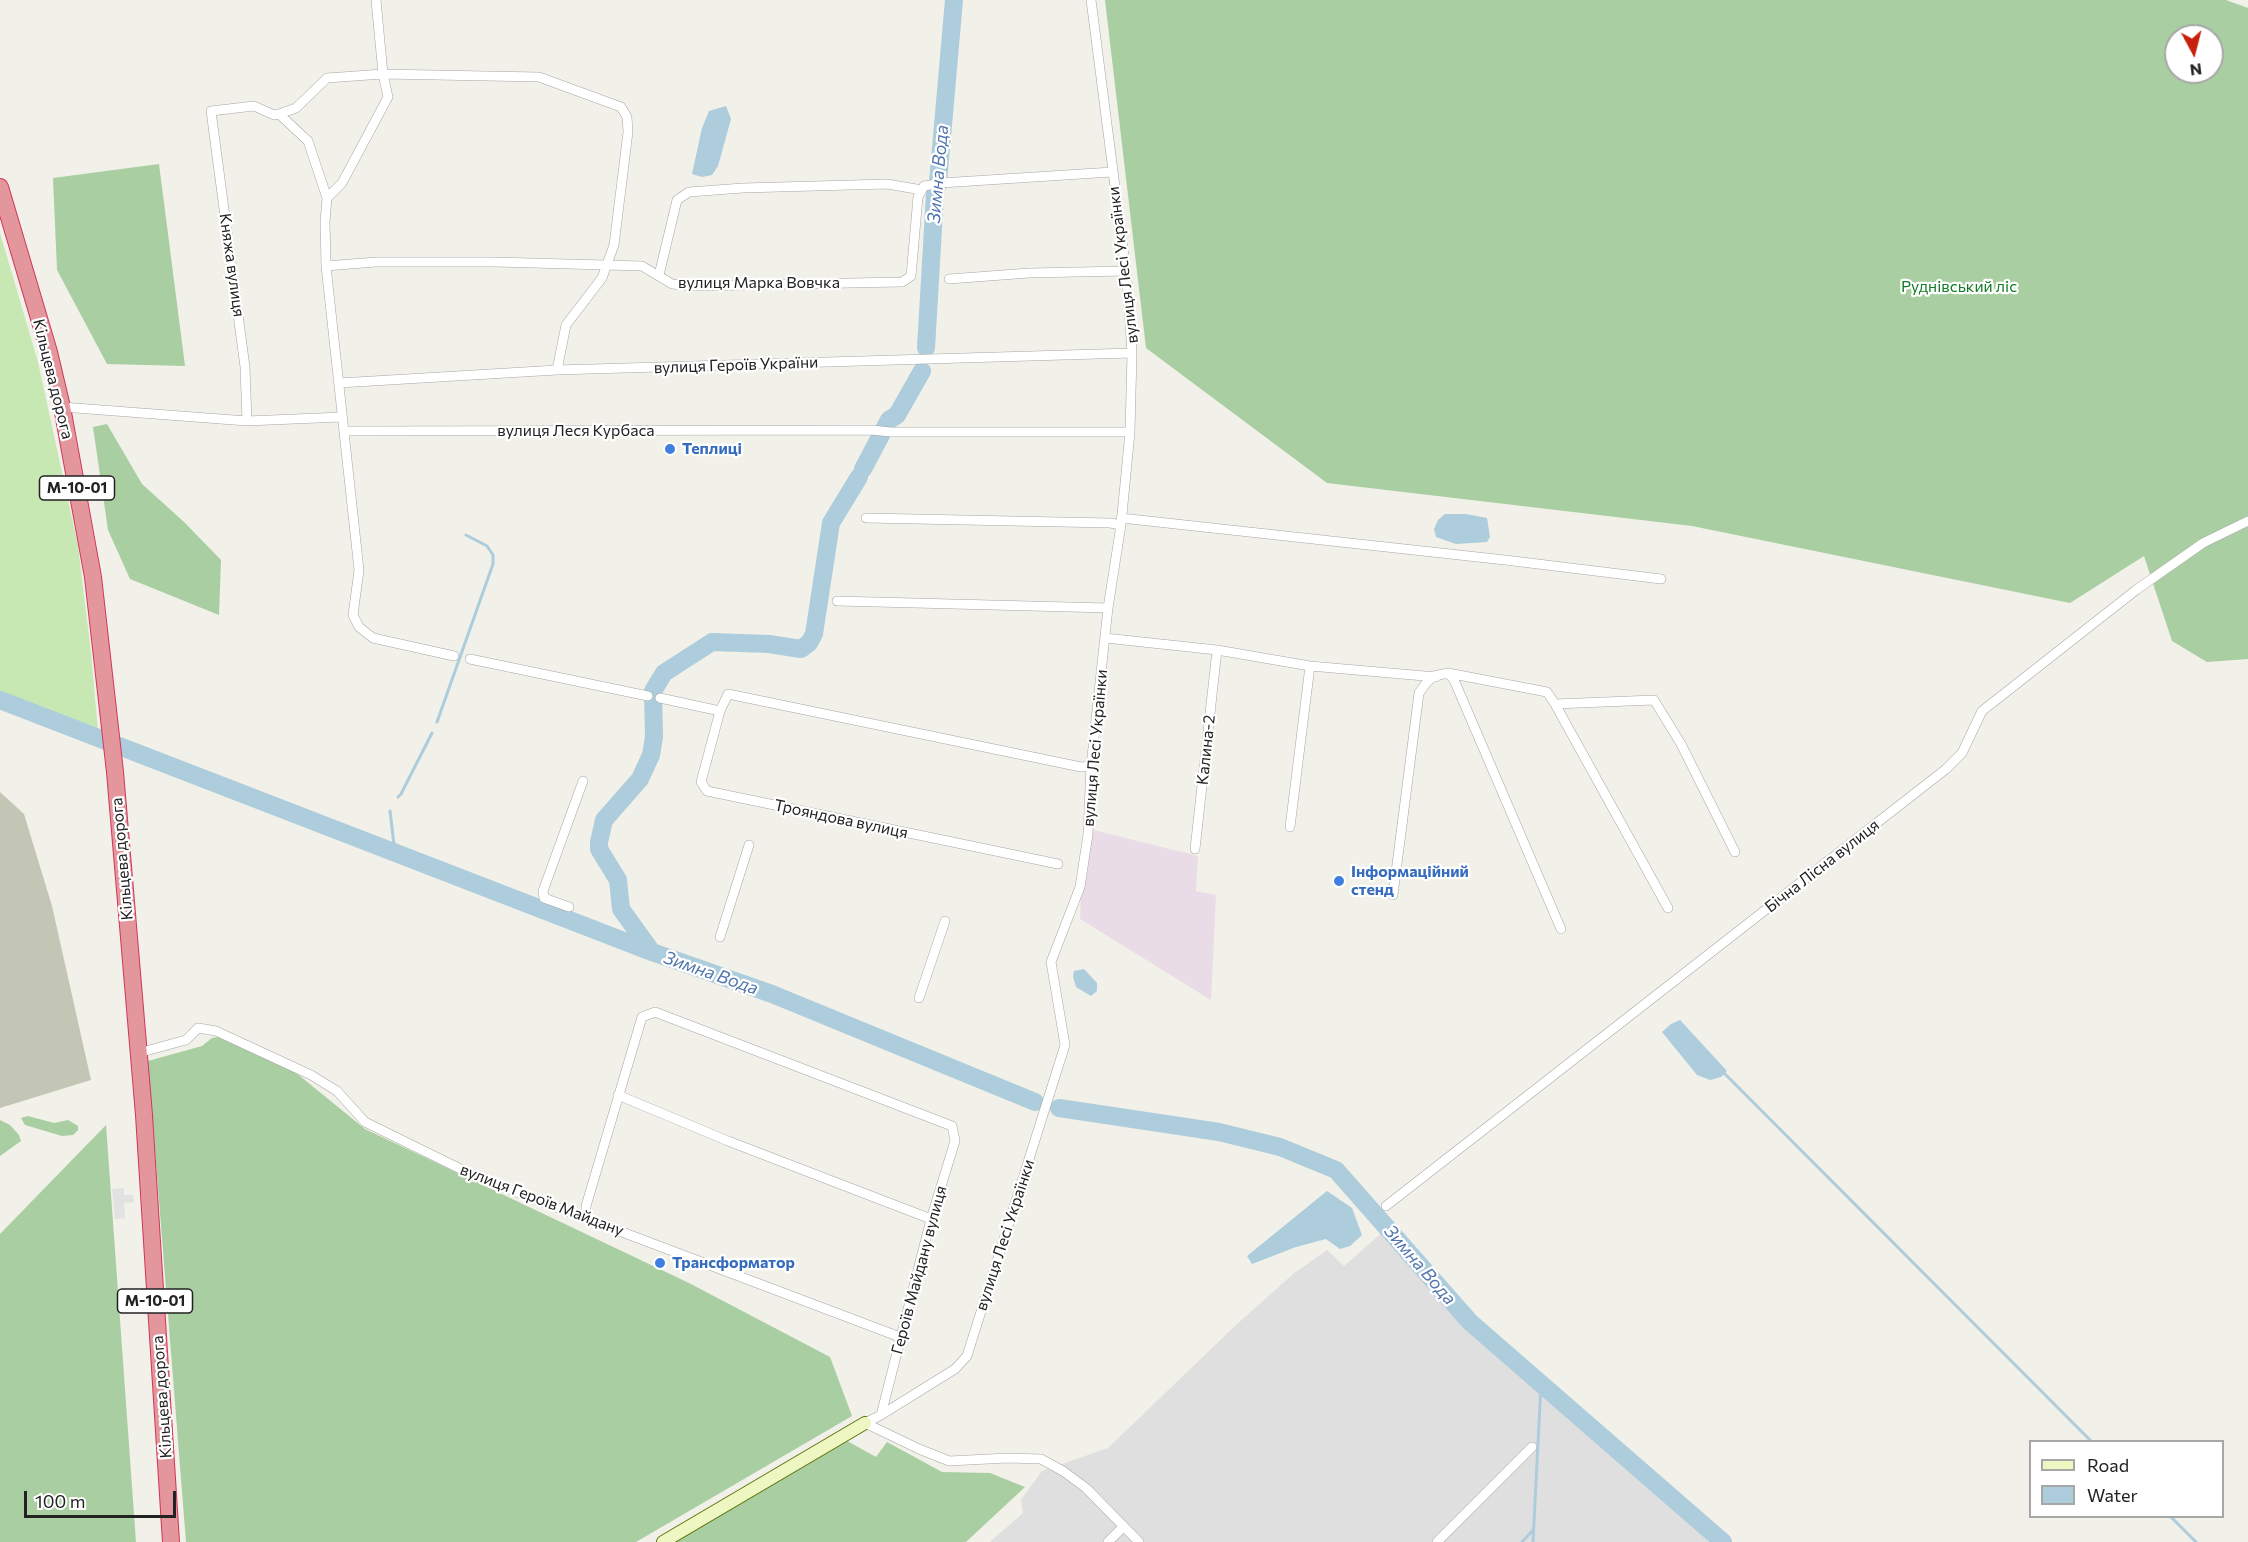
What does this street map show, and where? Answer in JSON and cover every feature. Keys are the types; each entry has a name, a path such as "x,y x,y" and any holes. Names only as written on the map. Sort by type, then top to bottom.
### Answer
{"highway":[{"name":"Кільцева дорога","path":"0,187 49,352 62,407 93,577 115,772 138,1053 171,1542"}],"street":[{"path":"327,198 342,183 388,98 383,74 376,0"},
{"name":"вулиця Лесі Українки","path":"866,1423 955,1369 967,1356 1065,1045 1051,962 1080,887 1088,834 1090,766 1130,432 1132,352 1126,271 1091,0"},
{"path":"454,656 373,638 359,627 353,615 359,570 326,266 327,198 308,141 279,114 296,108 327,78 383,74 539,77 621,107 627,117 628,132 618,226 608,265 602,278 566,326 557,370"},
{"name":"Княжа вулиця","path":"247,421 245,367 211,111 254,106 274,115 279,114"},
{"path":"659,275 677,200 688,192 887,184 922,190 924,186 938,183 1112,172"},
{"name":"вулиця Марка Вовчка","path":"326,266 376,262 642,266 672,284 694,286 902,282 911,276 918,197 922,190"},
{"path":"949,279 1029,273 1126,271"},
{"name":"вулиця Героїв України","path":"339,383 557,370 1132,352"},
{"path":"62,407 247,421 342,417"},
{"name":"вулиця Леся Курбаса","path":"344,431 1130,432"},
{"path":"866,518 1110,523 1121,521 1493,558 1661,579"},
{"name":"Бічна Лісна вулиця","path":"1386,1206 1946,770 1962,753 1982,711 2136,590 2203,543 2248,521"},
{"path":"837,601 1108,608"},
{"path":"1105,638 1218,650 1310,666 1451,676 1547,692 1668,908"},
{"name":"Калина-2","path":"1196,849 1218,650"},
{"path":"470,659 648,696"},
{"path":"1290,827 1310,666"},
{"path":"1393,895 1419,693 1426,682 1434,676"},
{"path":"1451,676 1561,930"},
{"path":"660,698 720,711 728,694 1081,767 1090,766"},
{"path":"1555,704 1654,700 1681,744 1735,852"},
{"name":"Трояндова вулиця","path":"720,711 700,782 707,791 1058,864"},
{"path":"568,907 544,898 543,891 583,781"},
{"path":"720,936 749,845"},
{"path":"920,998 945,921"},
{"name":"Героїв Майдану вулиця","path":"618,1095 642,1017 656,1012 952,1126 955,1141 931,1219 881,1415"},
{"name":"вулиця Героїв Майдану","path":"138,1053 186,1040 198,1028 216,1031 311,1075 337,1091 365,1122 479,1178 900,1337"},
{"path":"586,1218 586,1206 618,1095 728,1141 931,1219"},
{"path":"663,1542 866,1423 949,1461 1041,1459 1063,1471 1086,1488 1139,1542"},
{"path":"1437,1542 1532,1447"},
{"path":"1108,1542 1123,1527"}],"shaded area":[{"path":"0,792 24,814 52,906 91,1080 0,1108"},
{"path":"1090,829 1198,856 1196,891 1216,895 1211,1000 1080,919 1082,873"},
{"path":"124,1188 124,1195 133,1195 134,1202 124,1203 125,1218 115,1219 112,1189"},
{"path":"1385,1230 1709,1542 990,1542 1023,1513 1021,1500 1042,1471 1108,1448 1235,1326 1293,1274 1327,1250 1344,1266"}],"green space":[{"name":"Руднівський ліс","path":"1105,0 2226,0 2248,8 2248,659 2207,662 2172,641 2144,556 2070,603 1692,526 1327,483 1146,348"},
{"path":"159,164 185,366 107,364 57,270 53,178"},
{"path":"0,233 38,362 78,546 98,732 0,695"},
{"path":"107,424 142,484 221,560 219,615 130,579 108,530 93,427"},
{"path":"229,1035 295,1072 365,1129 689,1283 830,1357 852,1416 636,1542 186,1542 148,1061 202,1046 212,1038"},
{"path":"28,1116 54,1123 68,1120 78,1126 78,1130 73,1135 62,1136 25,1125 21,1118"},
{"path":"0,1120 10,1125 21,1141 0,1156"},
{"path":"106,1125 136,1542 0,1542 0,1234"},
{"path":"840,1437 876,1457 887,1442 942,1472 990,1473 1025,1487 966,1542 671,1542"}],"water":[{"path":"726,106 731,119 718,166 712,175 702,177 692,174 702,128 709,111"},
{"path":"1445,514 1466,514 1487,518 1490,537 1487,542 1456,544 1436,537 1434,529 1438,520"},
{"path":"1084,969 1097,983 1097,991 1091,996 1076,987 1073,977 1074,971"},
{"path":"1680,1020 1727,1071 1721,1077 1710,1080 1697,1075 1662,1032"},
{"path":"1327,1191 1352,1208 1362,1235 1350,1246 1340,1249 1326,1239 1296,1247 1252,1264 1247,1256"}],"waterway":[{"name":"Зимна Вода","path":"926,348 935,194 938,182 954,0"},
{"name":"Зимна Вода","path":"863,469 889,420 897,415 922,371"},
{"name":"Зимна Вода","path":"859,477 831,523 814,634 809,643 801,649 769,644 712,642 664,673 653,691 654,737 651,755 640,779 604,820 599,849 618,880 621,909 652,952 772,994 1035,1102"},
{"path":"437,722 493,564 493,555 487,546 466,535"},
{"path":"0,700 652,952"},
{"path":"398,797 432,733"},
{"path":"390,811 395,853"},
{"path":"1723,1072 2090,1440"},
{"name":"Зимна Вода","path":"1059,1108 1219,1132 1280,1147 1336,1170 1470,1322 1723,1542"},
{"path":"1533,1542 1541,1384"},
{"path":"2172,1518 2196,1542"},
{"path":"1522,1542 1533,1530"}],"place":[{"name":"Теплиці","path":"670,449"},
{"name":"Інформаційний стенд","path":"1339,881"},
{"name":"Трансформатор","path":"660,1263"}]}
